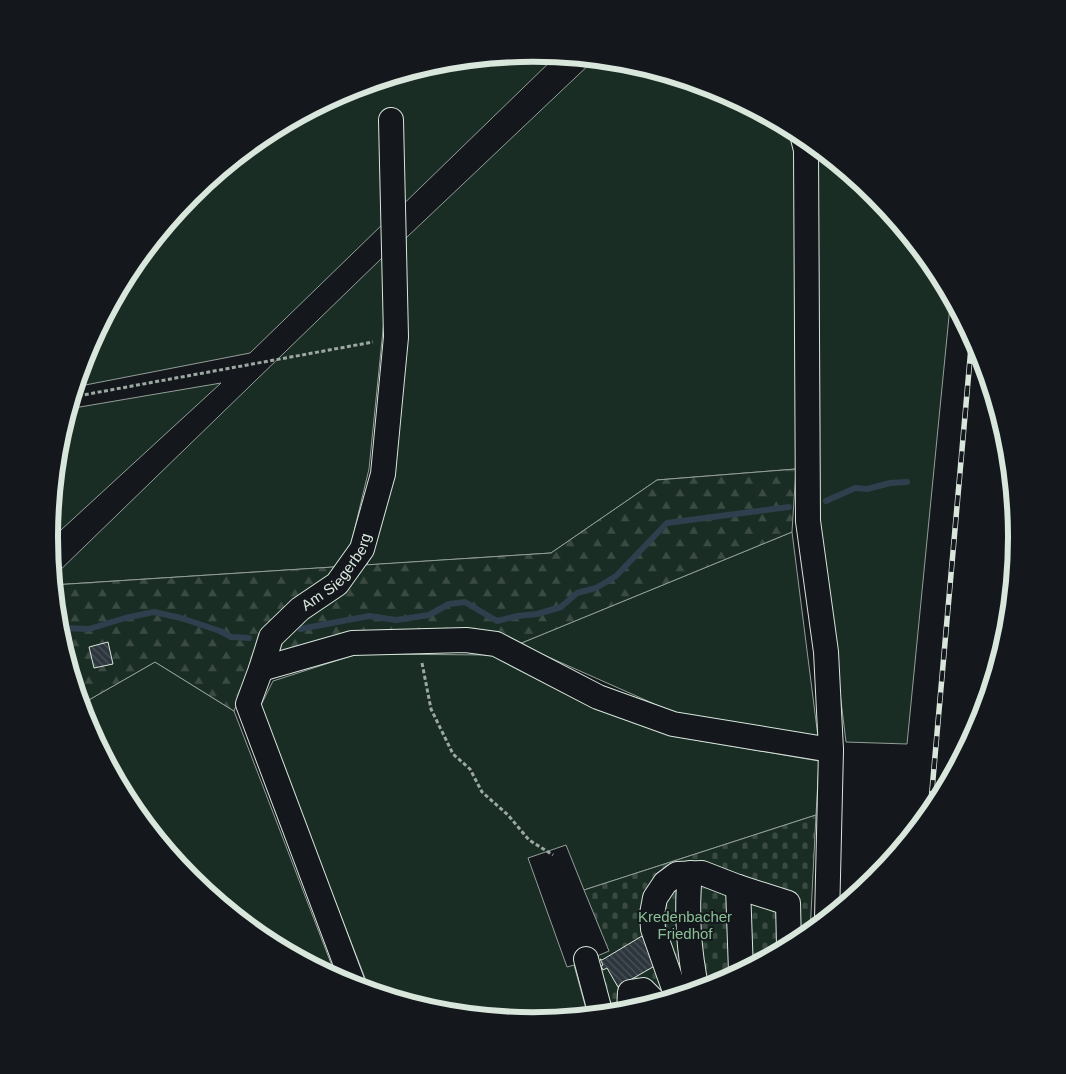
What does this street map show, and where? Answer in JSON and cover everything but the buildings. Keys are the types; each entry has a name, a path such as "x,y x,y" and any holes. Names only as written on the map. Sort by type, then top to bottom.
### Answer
{"street":[{"name":"Am Siegerberg","path":"350,976 248,704 271,637 300,609 336,584 362,549 383,474 396,338 391,120"},
{"path":"806,148 808,522 826,652 831,750 827,910"},
{"path":"261,669 352,643 466,640 496,644 598,697 673,724 831,750"},
{"path":"677,990 690,873"},
{"path":"692,985 653,930 652,914 655,898 665,883 677,874 702,873 738,887 788,902 789,937"},
{"path":"738,887 741,964"},
{"path":"586,959 599,1007"},
{"path":"629,1002 630,992 643,990 650,997"}],"path":[{"path":"79,397 396,338"},
{"path":"418,641 431,709 453,754 470,769 482,792 508,815 529,840 553,855"}],"green space":[{"path":"502,63 549,63 250,353 83,386 94,355 121,299 156,248 176,223 219,180 269,142 295,125 351,98 410,78 471,66"},
{"path":"588,65 626,71 686,87 715,98 771,125 791,138 796,150 796,469 657,480 551,553 367,565 395,476 406,238"},
{"path":"817,156 847,180 890,223 928,273 950,309 907,744 846,742 819,521"},
{"path":"383,257 384,320 369,469 351,544 334,567 61,585 59,571"},
{"path":"221,383 58,533 62,475 76,408"},
{"path":"796,469 792,532 519,644 467,628 257,655 234,711 155,662 87,701 83,690 67,630 61,585 551,553 657,480"},
{"path":"792,532 818,737 677,714 519,644"},
{"path":"357,654 494,655 672,736 819,761 816,815 584,890 566,845 528,858 567,967 574,965 586,1009 533,1012 502,1011 440,1003 410,996 366,982 260,707 273,681"},
{"path":"155,662 234,711 333,967 295,949 244,914 219,894 176,851 156,826 121,775 87,701"},
{"name":"Kredenbacher Friedhof","path":"816,815 811,922 771,949 715,976 686,987 656,996 611,1005 597,956 609,951 584,890"}],"waterway":[{"path":"826,501 855,488 867,489 890,483 907,482"},
{"path":"300,629 369,616 396,620 429,615 449,604 465,602 497,621 537,614 561,607 577,593 596,588 616,576 667,523 789,507"},
{"path":"67,628 89,629 125,618 154,612 181,618 220,631 231,637 249,638"}],"railway":[{"path":"932,796 971,352"}]}
